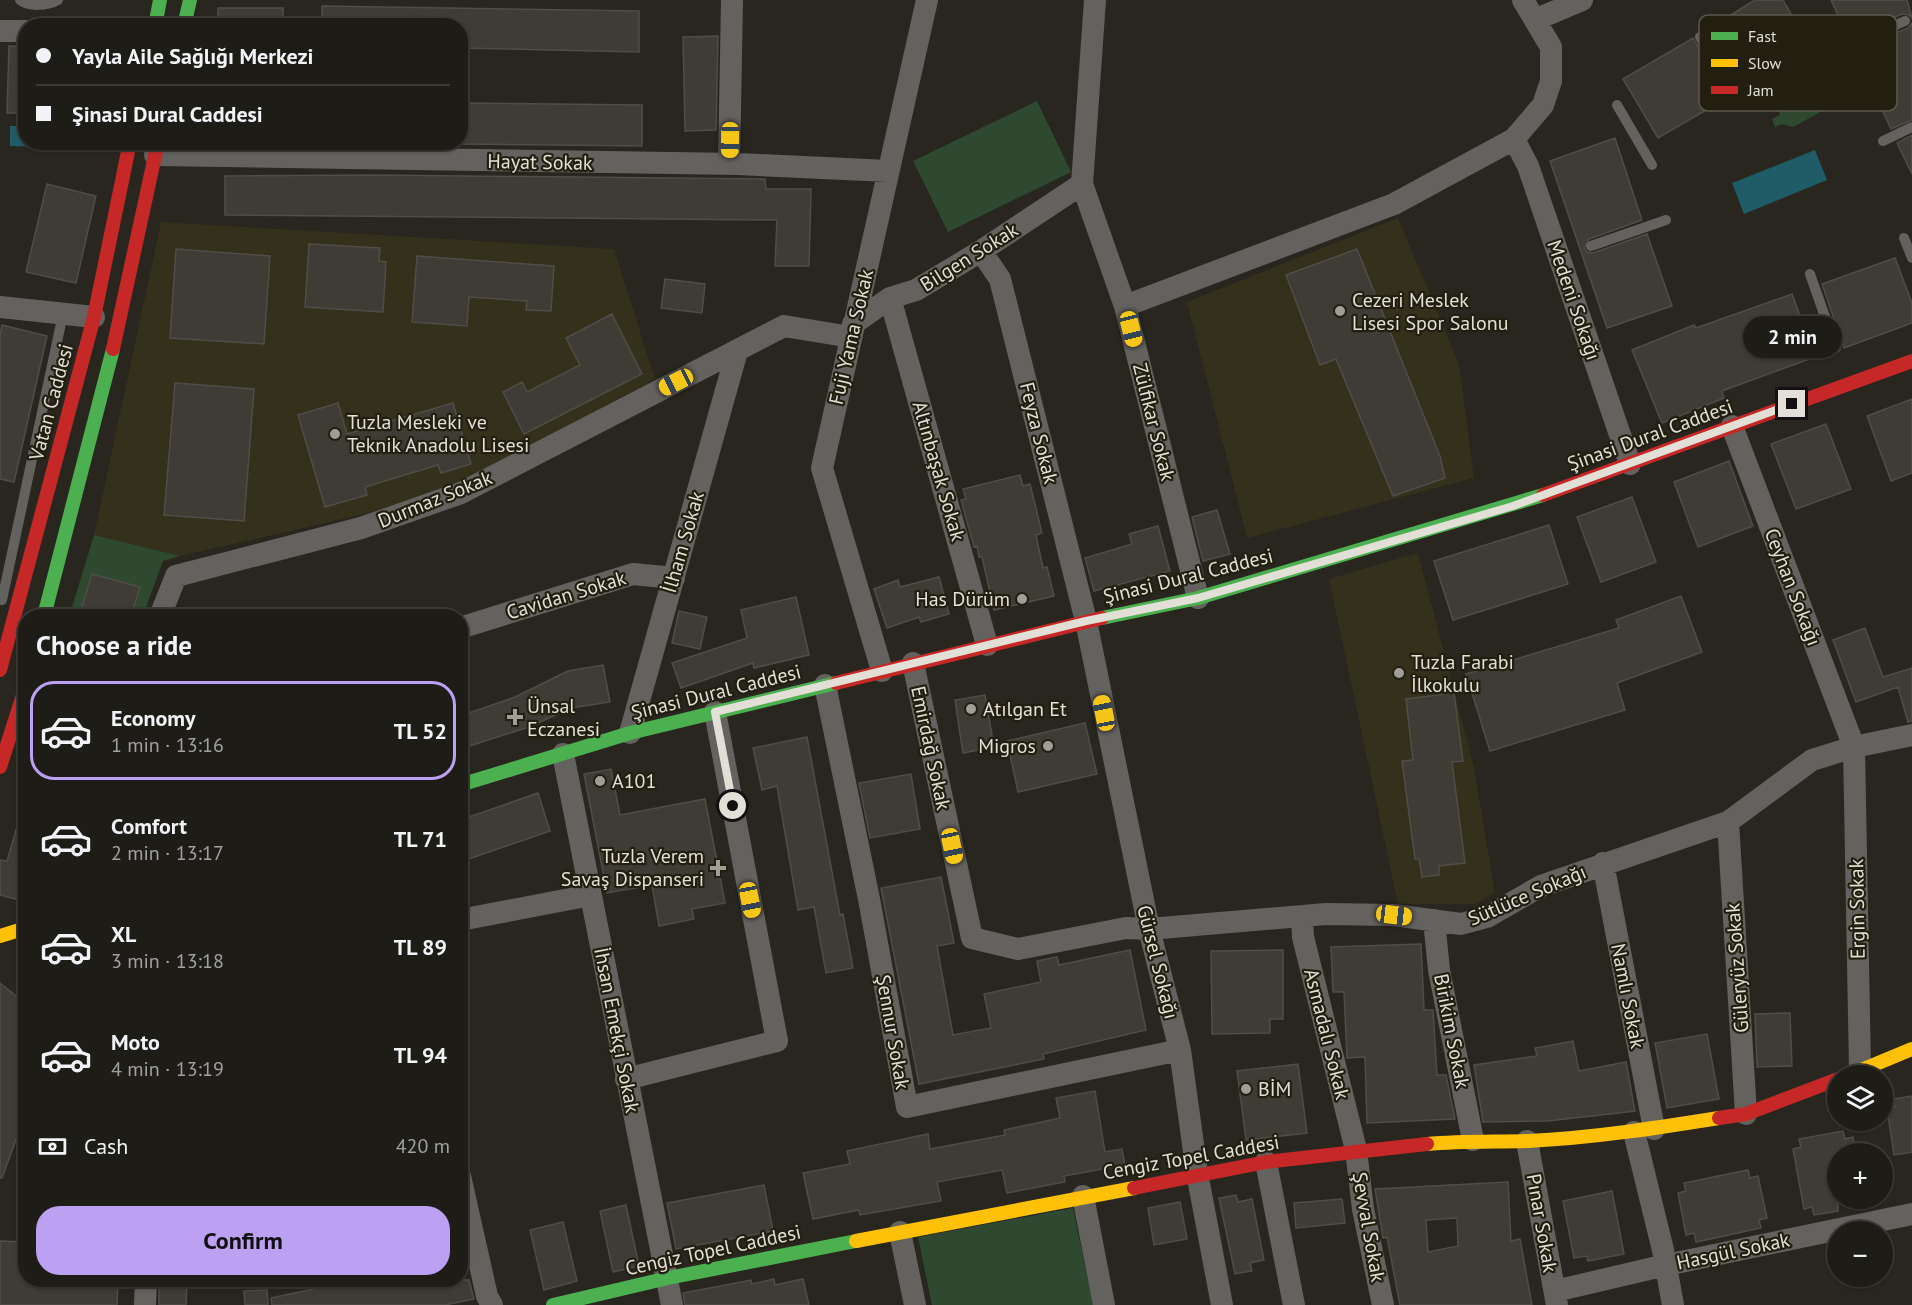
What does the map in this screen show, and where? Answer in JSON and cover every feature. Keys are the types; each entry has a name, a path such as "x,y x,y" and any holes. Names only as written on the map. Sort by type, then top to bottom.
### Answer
{"street":[{"path":"157,18 160,0"},
{"path":"186,18 190,0"},
{"path":"729,164 732,0"},
{"name":"Fuji Yama Sokak","path":"882,671 822,468 927,0"},
{"name":"Zülfikar Sokak","path":"1095,0 1082,184 1125,306 1198,598"},
{"path":"1125,306 1394,204 1514,139 1543,105 1551,81 1551,47 1539,12 1523,0"},
{"path":"1539,12 1581,0"},
{"path":"0,31 18,31"},
{"name":"Medeni Sokağı","path":"1514,139 1528,166 1630,464"},
{"name":"Vatan Caddesi","path":"0,670 7,600 94,317 128,150"},
{"path":"46,609 120,323 157,150"},
{"name":"Hayat Sokak","path":"195,150 729,164 888,171"},
{"name":"Bilgen Sokak","path":"852,330 890,298 916,290 981,251 1082,184"},
{"name":"Feyza Sokak","path":"981,251 1000,279 1086,621"},
{"name":"Altınbaşak Sokak","path":"890,298 987,645"},
{"path":"0,307 94,317"},
{"name":"Durmaz Sokak","path":"163,609 176,576 361,528 461,493 784,326 852,330"},
{"name":"İlham Sokak","path":"630,733 737,351"},
{"name":"Şinasi Dural Caddesi","path":"468,783 630,733 1086,621 1198,598 1513,506 1912,362"},
{"name":"Ceyhan Sokağı","path":"1732,426 1854,747"},
{"name":"Cavidan Sokak","path":"468,626 633,574 674,578"},
{"name":"Gürsel Sokağı","path":"1086,621 1149,929 1180,1050 1197,1173 1222,1305"},
{"name":"Emirdağ Sokak","path":"913,663 972,938 1018,949 1126,928 1149,929"},
{"name":"Şennur Sokak","path":"825,685 907,1107 1180,1050"},
{"path":"0,767 18,711"},
{"path":"626,1079 777,1041 715,712"},
{"name":"Sütlüce Sokağı","path":"1149,929 1302,918 1326,914 1382,915 1461,924 1487,917 1541,886 1728,822 1812,760 1854,747 1912,735"},
{"name":"Ergin Sokak","path":"1854,747 1854,1065"},
{"name":"İhsan Emekçi Sokak","path":"563,754 672,1305"},
{"name":"Güleryüz Sokak","path":"1728,822 1746,1114"},
{"name":"Namlı Sokak","path":"1603,863 1673,1305"},
{"path":"468,918 591,895"},
{"name":"Asmadalı Sokak","path":"1302,918 1303,937 1356,1149"},
{"name":"Birikim Sokak","path":"1434,920 1439,970 1473,1140"},
{"path":"0,936 18,930"},
{"path":"1873,1065 1912,1049"},
{"name":"Cengiz Topel Caddesi","path":"553,1305 668,1278 1197,1173 1356,1149 1473,1140 1527,1142 1644,1131 1746,1114 1827,1083"},
{"name":"Pınar Sokak","path":"1527,1142 1556,1298"},
{"name":"Şevval Sokak","path":"1356,1149 1363,1209 1383,1305"},
{"path":"1266,1162 1294,1305"},
{"path":"1083,1196 1104,1305"},
{"path":"468,1212 487,1296 492,1305"},
{"name":"Hasgül Sokak","path":"1556,1298 1666,1265 1912,1214"},
{"path":"900,1232 915,1305"},
{"path":"145,1305 146,1287"}],"lane":[{"path":"20,0 25,4 48,4 58,0"},
{"path":"1897,24 1905,21"},
{"path":"1617,105 1652,165"},
{"path":"1883,141 1912,127"},
{"path":"1591,246 1666,220"},
{"path":"1904,238 1912,258"},
{"path":"1810,274 1836,348"},
{"path":"7,600 63,314"}],"shaded area":[{"path":"1398,218 1459,364 1474,478 1247,538 1187,302"},
{"name":"Tuzla Mesleki ve Teknik Anadolu Lisesi","path":"161,222 614,249 655,379 453,489 360,515 180,556 94,535"},
{"name":"Tuzla Farabi İlkokulu","path":"1418,553 1474,767 1495,893 1475,904 1398,904 1329,579"}],"green space":[{"path":"1037,101 1071,172 948,232 913,161"},
{"path":"1779,111 1820,111 1793,127 1782,124 1775,127 1772,119 1780,115"},
{"path":"94,535 180,556 163,561 146,609 72,609"},
{"path":"1073,1208 1093,1305 932,1305 918,1237"}],"water":[{"path":"10,126 18,126 18,146 10,146"},
{"path":"1815,150 1827,180 1744,214 1732,183"}],"building":[{"path":"1755,0 1783,0 1792,15 1731,15"},
{"path":"1831,0 1907,0 1912,18 1902,14 1897,16 1838,15"},
{"path":"322,6 639,11 639,52 468,48 468,18 322,18"},
{"path":"218,8 283,8 283,18 218,18"},
{"path":"1912,23 1912,120 1891,129 1883,111 1897,111 1897,33 1908,28"},
{"path":"718,36 716,130 685,131 683,37"},
{"path":"1693,38 1699,49 1699,111 1705,111 1658,138 1623,79"},
{"path":"9,46 18,47 18,113 7,113"},
{"path":"468,103 642,105 642,146 468,144"},
{"path":"1912,135 1912,174 1897,143"},
{"path":"1615,138 1642,220 1589,239 1584,248 1587,252 1593,253 1647,234 1672,306 1607,328 1550,161"},
{"path":"376,175 765,179 766,189 811,189 809,266 775,266 777,220 225,215 225,176"},
{"path":"47,184 96,196 76,283 26,272"},
{"path":"309,244 380,248 379,261 386,262 383,312 305,307"},
{"path":"176,249 270,256 264,344 170,338"},
{"path":"1357,249 1440,456 1445,478 1393,496 1336,359 1320,365 1286,275"},
{"path":"417,256 554,266 551,311 526,310 527,301 469,297 467,326 412,322"},
{"path":"1895,258 1912,303 1912,323 1844,348 1822,284"},
{"path":"665,279 705,284 702,313 661,308"},
{"path":"1792,294 1815,357 1722,391 1724,398 1662,423 1632,350 1694,325 1696,328"},
{"path":"612,314 642,374 524,434 503,392 522,382 527,392 580,365 566,338"},
{"path":"2,325 47,336 14,482 0,479 0,335"},
{"path":"175,383 254,389 244,521 164,515"},
{"path":"1912,399 1912,473 1891,481 1867,416"},
{"path":"338,403 347,434 453,403 471,464 441,473 438,465 365,487 367,495 325,507 298,415"},
{"path":"1826,424 1851,489 1796,509 1771,444"},
{"path":"1729,461 1753,526 1698,547 1674,482"},
{"path":"1020,475 1023,486 1030,484 1042,533 1036,535 1043,568 1047,567 1054,596 994,610 982,557 979,557 977,546 974,547 961,500 966,499 963,489"},
{"path":"1632,497 1656,562 1601,582 1577,517"},
{"path":"1217,510 1230,554 1203,561 1192,517"},
{"path":"1549,525 1568,584 1453,620 1434,561"},
{"path":"1158,526 1170,571 1094,591 1085,558 1132,544 1129,534"},
{"path":"92,574 140,587 133,609 81,609"},
{"path":"939,577 949,614 921,622 919,617 887,628 874,589 898,580 900,587"},
{"path":"1681,596 1702,652 1617,683 1625,710 1490,751 1466,674 1619,628 1616,620"},
{"path":"796,597 809,655 754,668 753,663 681,688 672,663 747,638 741,610"},
{"path":"679,611 707,617 700,649 672,643"},
{"path":"1865,628 1883,677 1912,668 1912,721 1908,722 1898,687 1856,702 1833,640"},
{"path":"603,665 610,702 571,708 529,727 468,746 468,713 515,697 568,671"},
{"path":"1454,693 1463,761 1452,762 1465,863 1439,866 1439,875 1422,877 1419,859 1415,859 1402,761 1413,760 1406,699"},
{"path":"985,695 994,747 963,753 955,700"},
{"path":"1085,723 1097,774 1018,792 1007,741"},
{"path":"807,737 840,915 843,914 853,968 826,973 814,907 798,910 777,786 762,790 753,748"},
{"path":"611,769 620,815 705,799 725,903 692,909 694,919 659,926 652,885 607,893 584,774"},
{"path":"911,774 920,829 870,838 859,783"},
{"path":"538,793 550,831 468,859 468,817"},
{"path":"18,823 18,900 0,895 0,860 7,861"},
{"path":"941,877 954,943 937,946 953,1035 991,1028 984,994 1041,982 1037,961 1057,957 1059,965 1130,950 1146,1030 1043,1054 1044,1059 919,1084 881,888"},
{"path":"1421,944 1424,1010 1433,1010 1437,1075 1446,1075 1455,1119 1367,1123 1365,1057 1347,1058 1344,992 1333,992 1331,947"},
{"path":"1283,950 1283,1019 1270,1019 1270,1033 1212,1034 1211,951"},
{"path":"0,983 18,998 18,1134 2,1178 0,1178"},
{"path":"1790,1013 1792,1066 1757,1067 1755,1014"},
{"path":"1707,1034 1719,1099 1667,1108 1655,1043"},
{"path":"1573,1041 1579,1071 1626,1062 1635,1111 1548,1121 1483,1122 1474,1065 1537,1056 1535,1048"},
{"path":"1298,1064 1307,1133 1246,1140 1237,1071"},
{"path":"1095,1091 1105,1152 1122,1149 1125,1165 1064,1176 1065,1182 1007,1193 1002,1170 937,1182 941,1201 860,1215 859,1210 813,1219 803,1173 850,1164 847,1151 928,1134 930,1149 1005,1135 1004,1130 1060,1118 1056,1098"},
{"path":"1912,1096 1912,1152 1894,1155 1890,1131 1893,1131 1893,1107 1895,1107 1893,1099"},
{"path":"1843,1131 1845,1139 1853,1137 1854,1143 1827,1143 1827,1209 1838,1209 1838,1211 1814,1215 1812,1207 1804,1209 1793,1149 1801,1147 1799,1139"},
{"path":"1748,1170 1750,1178 1758,1176 1767,1218 1759,1220 1761,1228 1696,1242 1694,1233 1686,1235 1678,1193 1686,1191 1684,1183"},
{"path":"1508,1182 1511,1241 1520,1239 1532,1305 1400,1305 1387,1237 1383,1238 1375,1189","holes":["1457,1218 1458,1246 1428,1252 1426,1220"]},
{"path":"764,1185 773,1231 676,1249 667,1203"},
{"path":"1612,1191 1624,1254 1588,1261 1587,1256 1574,1258 1563,1201"},
{"path":"1236,1195 1238,1202 1252,1199 1264,1260 1250,1263 1252,1271 1235,1274 1219,1198"},
{"path":"1342,1199 1345,1223 1296,1228 1294,1203"},
{"path":"1180,1202 1187,1239 1154,1245 1148,1208"},
{"path":"626,1205 639,1266 613,1272 600,1211"},
{"path":"563,1222 577,1281 544,1290 530,1230"},
{"path":"0,1241 18,1242 18,1287 118,1287 117,1305 0,1305"},
{"path":"774,1279 775,1285 803,1279 809,1305 685,1305 683,1293 751,1280 752,1284"},
{"path":"469,1280 474,1299 445,1305 272,1305 271,1298 323,1287 468,1287"},
{"path":"159,1287 187,1287 186,1305 159,1305"},
{"path":"267,1290 268,1305 245,1305 244,1291"}],"traffic: fast":[{"path":"157,18 160,0"},
{"path":"186,18 190,0"},
{"path":"46,609 113,349"},
{"path":"1102,618 1198,598 1543,495"},
{"path":"468,783 630,733 836,683"},
{"path":"553,1305 668,1278 856,1241"}],"traffic: slow":[{"path":"0,936 18,930"},
{"path":"1873,1065 1912,1049"},
{"path":"1427,1144 1576,1138 1719,1118"},
{"path":"856,1241 1134,1188"}],"traffic: jam":[{"path":"0,670 94,317 128,150"},
{"path":"113,349 156,150"},
{"path":"1543,495 1912,361"},
{"path":"836,683 1102,618"},
{"path":"0,767 18,711"},
{"path":"1719,1118 1746,1114 1827,1083"},
{"path":"1134,1188 1266,1162 1427,1144"}],"place":[{"name":"Cezeri Meslek Lisesi Spor Salonu","path":"1340,311"},
{"name":"Tuzla Mesleki ve Teknik Anadolu Lisesi","path":"335,434"},
{"name":"Has Dürüm","path":"1022,599"},
{"name":"Tuzla Farabi İlkokulu","path":"1399,673"},
{"name":"Atılgan Et","path":"971,709"},
{"name":"Ünsal Eczanesi","path":"515,717"},
{"name":"Migros","path":"1048,746"},
{"name":"A101","path":"600,781"},
{"name":"Tuzla Verem Savaş Dispanseri","path":"718,868"},
{"name":"BİM","path":"1246,1089"}],"route":[{"path":"733,806 715,712 1086,621 1198,598 1513,506 1792,404"}]}
